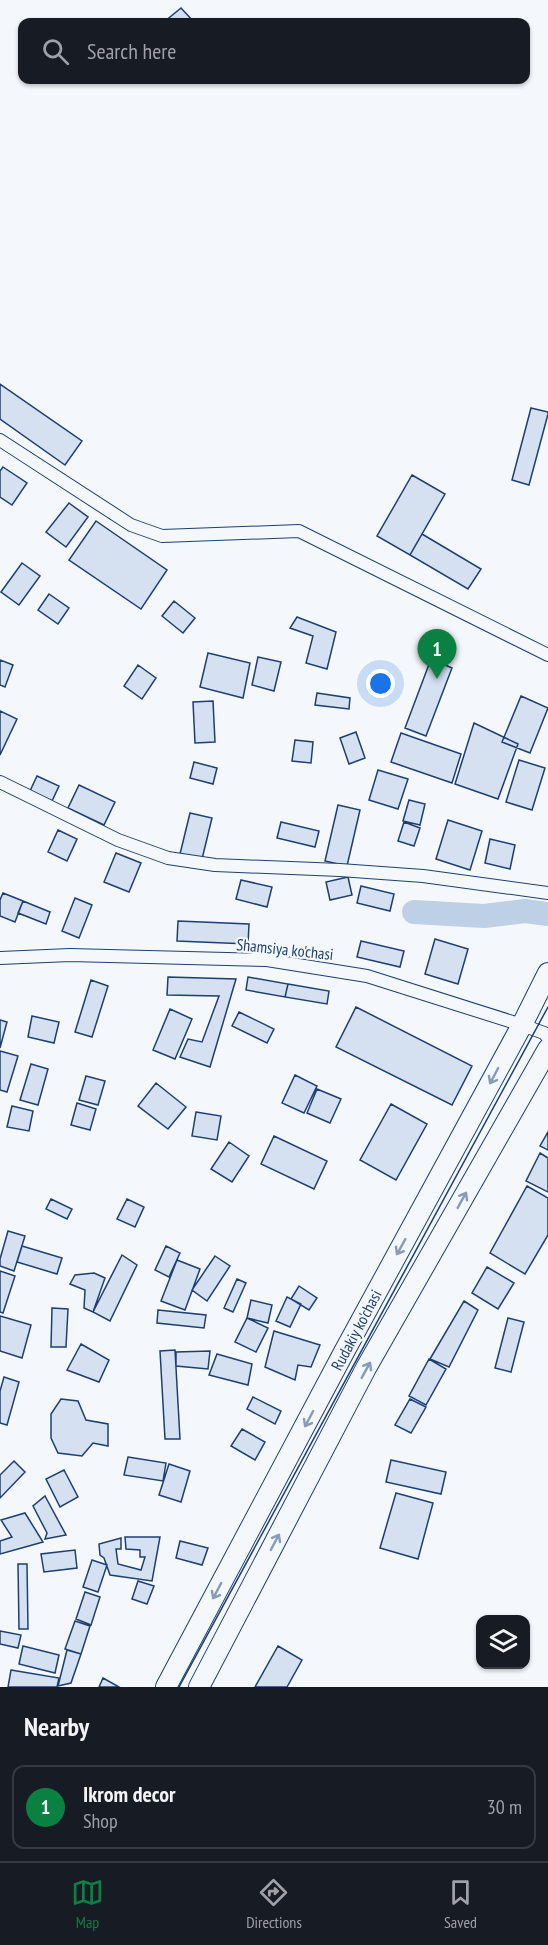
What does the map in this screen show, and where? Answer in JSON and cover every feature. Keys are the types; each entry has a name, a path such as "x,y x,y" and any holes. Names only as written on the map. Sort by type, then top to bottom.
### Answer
{"main road":[{"name":"Rudakiy ko'chasi","path":"166,1687 548,973"},
{"name":"Rudakiy ko'chasi","path":"198,1687 366,1368 548,1049"}],"street":[{"path":"0,440 131,525 162,536 299,531 548,655"},
{"path":"0,782 118,840 168,858 215,865 423,876 548,893"},
{"name":"Shamsiya ko'chasi","path":"0,958 70,955 267,960 367,976 522,1025 544,1033 548,1038"}],"building":[{"path":"181,8 190,18 169,18"},
{"path":"0,384 82,441 65,465 0,419"},
{"path":"531,408 548,412 548,414 529,485 512,480"},
{"path":"3,467 27,483 12,505 0,497 0,471"},
{"path":"412,475 445,494 410,555 377,536"},
{"path":"69,503 88,517 66,547 46,532"},
{"path":"96,521 167,570 141,609 69,560"},
{"path":"422,534 481,569 468,589 410,555"},
{"path":"22,563 40,576 19,605 1,592"},
{"path":"49,594 69,608 58,624 38,610"},
{"path":"174,601 195,618 183,633 162,616"},
{"path":"297,617 336,632 327,669 306,663 313,636 290,628"},
{"path":"208,653 250,663 243,698 200,687"},
{"path":"258,657 281,662 274,691 252,685"},
{"path":"431,659 452,668 426,736 405,728"},
{"path":"0,660 13,665 5,687 0,685"},
{"path":"138,665 156,678 142,699 124,686"},
{"path":"317,693 350,698 349,709 315,705"},
{"path":"521,696 548,708 530,753 502,742"},
{"path":"213,701 215,742 195,743 193,702"},
{"path":"0,711 17,719 0,755"},
{"path":"474,723 518,744 498,799 455,784"},
{"path":"356,732 365,758 349,764 340,738"},
{"path":"401,733 461,754 452,783 391,762"},
{"path":"295,740 313,742 311,763 292,761"},
{"path":"519,760 545,768 532,810 506,802"},
{"path":"194,762 217,768 213,784 190,778"},
{"path":"378,770 408,779 398,809 369,800"},
{"path":"37,776 59,786 52,801 30,791"},
{"path":"79,785 115,802 104,825 68,808"},
{"path":"409,800 425,804 420,825 403,821"},
{"path":"338,805 360,810 347,866 325,861"},
{"path":"190,813 212,818 202,859 180,854"},
{"path":"448,820 482,831 470,870 436,859"},
{"path":"281,822 319,831 315,847 277,838"},
{"path":"404,822 420,828 414,846 398,841"},
{"path":"58,830 77,839 67,861 48,852"},
{"path":"490,839 515,845 510,869 485,863"},
{"path":"116,853 141,863 129,892 104,882"},
{"path":"348,877 352,895 330,900 326,882"},
{"path":"241,880 272,887 267,907 236,899"},
{"path":"361,886 394,894 390,911 357,903"},
{"path":"3,893 23,901 15,922 0,916 0,900"},
{"path":"75,898 92,905 79,938 62,931"},
{"path":"23,901 50,912 46,924 18,913"},
{"path":"178,921 249,924 248,944 177,941"},
{"path":"435,939 468,949 458,984 425,974"},
{"path":"361,941 404,951 400,967 357,957"},
{"path":"168,977 236,979 210,1067 180,1057 188,1039 202,1042 219,996 167,995"},
{"path":"248,977 288,984 285,997 246,990"},
{"path":"91,980 108,986 92,1037 75,1032"},
{"path":"288,984 329,991 327,1004 285,997"},
{"path":"356,1007 472,1066 452,1105 336,1047"},
{"path":"170,1009 192,1019 175,1059 153,1050"},
{"path":"239,1012 274,1029 267,1043 232,1026"},
{"path":"32,1016 59,1022 54,1043 28,1037"},
{"path":"0,1020 7,1022 0,1048"},
{"path":"0,1051 18,1056 7,1092 0,1090"},
{"path":"31,1064 48,1069 38,1105 20,1100"},
{"path":"295,1075 317,1086 304,1113 282,1103"},
{"path":"86,1076 105,1081 98,1105 79,1100"},
{"path":"156,1083 186,1107 168,1129 138,1106"},
{"path":"317,1089 341,1099 330,1123 307,1113"},
{"path":"77,1103 96,1109 90,1130 71,1125"},
{"path":"391,1104 427,1124 396,1180 360,1160"},
{"path":"12,1106 33,1111 29,1131 7,1127"},
{"path":"196,1112 221,1116 217,1140 192,1136"},
{"path":"548,1132 548,1150 540,1146"},
{"path":"274,1136 327,1161 314,1189 261,1164"},
{"path":"229,1142 249,1156 232,1182 211,1169"},
{"path":"540,1153 548,1158 548,1192 526,1181"},
{"path":"527,1186 548,1198 548,1235 525,1274 490,1253"},
{"path":"51,1199 72,1209 67,1219 46,1209"},
{"path":"127,1199 144,1207 135,1227 117,1219"},
{"path":"8,1231 25,1236 14,1271 0,1266"},
{"path":"22,1246 62,1258 57,1274 17,1262"},
{"path":"166,1246 180,1253 169,1277 155,1270"},
{"path":"122,1255 137,1265 110,1321 93,1312"},
{"path":"215,1256 230,1266 207,1301 192,1290"},
{"path":"177,1260 200,1269 185,1310 161,1301"},
{"path":"487,1267 514,1283 498,1309 472,1293"},
{"path":"0,1271 15,1276 3,1313 0,1312"},
{"path":"94,1273 105,1278 93,1312 84,1308 85,1290 70,1284 75,1275"},
{"path":"237,1279 246,1283 233,1312 224,1308"},
{"path":"299,1286 317,1298 309,1310 291,1299"},
{"path":"287,1297 301,1304 290,1327 276,1321"},
{"path":"251,1300 272,1305 268,1323 247,1318"},
{"path":"464,1301 478,1310 449,1367 430,1359"},
{"path":"52,1308 68,1309 66,1347 51,1347"},
{"path":"158,1310 206,1315 204,1328 157,1323"},
{"path":"0,1316 31,1325 22,1358 0,1351"},
{"path":"247,1318 268,1328 256,1352 235,1342"},
{"path":"508,1318 524,1322 511,1372 495,1368"},
{"path":"274,1331 320,1345 311,1367 298,1365 295,1380 265,1367"},
{"path":"81,1344 109,1360 99,1382 67,1370"},
{"path":"175,1350 180,1439 165,1439 160,1351"},
{"path":"210,1351 208,1369 176,1366 176,1352"},
{"path":"217,1354 252,1364 248,1385 209,1375"},
{"path":"429,1359 446,1369 426,1405 409,1396"},
{"path":"4,1377 19,1382 7,1425 0,1423 0,1391"},
{"path":"253,1397 281,1411 275,1424 247,1409"},
{"path":"61,1399 78,1401 86,1420 108,1424 108,1446 93,1443 82,1456 58,1453 51,1438 51,1414"},
{"path":"410,1399 426,1407 411,1433 395,1425"},
{"path":"242,1429 265,1442 255,1460 231,1446"},
{"path":"128,1457 166,1463 163,1481 124,1475"},
{"path":"391,1460 446,1472 441,1494 386,1482"},
{"path":"14,1461 25,1472 0,1498 0,1475"},
{"path":"169,1464 190,1471 181,1502 159,1495"},
{"path":"64,1470 78,1497 60,1507 46,1479"},
{"path":"396,1493 433,1503 418,1559 380,1548"},
{"path":"45,1496 66,1535 45,1539 47,1533 33,1506"},
{"path":"25,1513 43,1542 0,1554 0,1541 12,1537 1,1520"},
{"path":"125,1537 160,1537 152,1581 110,1575 104,1558 100,1555 99,1544 121,1538 121,1549 116,1549 118,1564 141,1570 145,1557 140,1557 140,1550 126,1549"},
{"path":"180,1541 208,1548 202,1565 176,1558"},
{"path":"75,1550 77,1568 44,1572 41,1554"},
{"path":"92,1560 107,1565 98,1592 83,1587"},
{"path":"18,1564 27,1564 28,1629 19,1629"},
{"path":"138,1581 154,1586 147,1604 132,1599"},
{"path":"85,1592 100,1597 91,1625 76,1619"},
{"path":"75,1621 90,1626 81,1654 65,1649"},
{"path":"0,1631 21,1635 18,1648 0,1644"},
{"path":"23,1646 59,1655 55,1673 19,1664"},
{"path":"278,1646 302,1660 287,1687 255,1687"},
{"path":"67,1650 81,1654 71,1683 58,1686"},
{"path":"11,1670 59,1678 57,1687 8,1687"},
{"path":"103,1678 119,1687 99,1687"}],"waterway":[{"path":"414,912 484,916 525,911 548,914"}],"tram line":[{"path":"179,1687 548,1007"}],"place":[{"name":"Ikrom decor","path":"437,679"}]}
